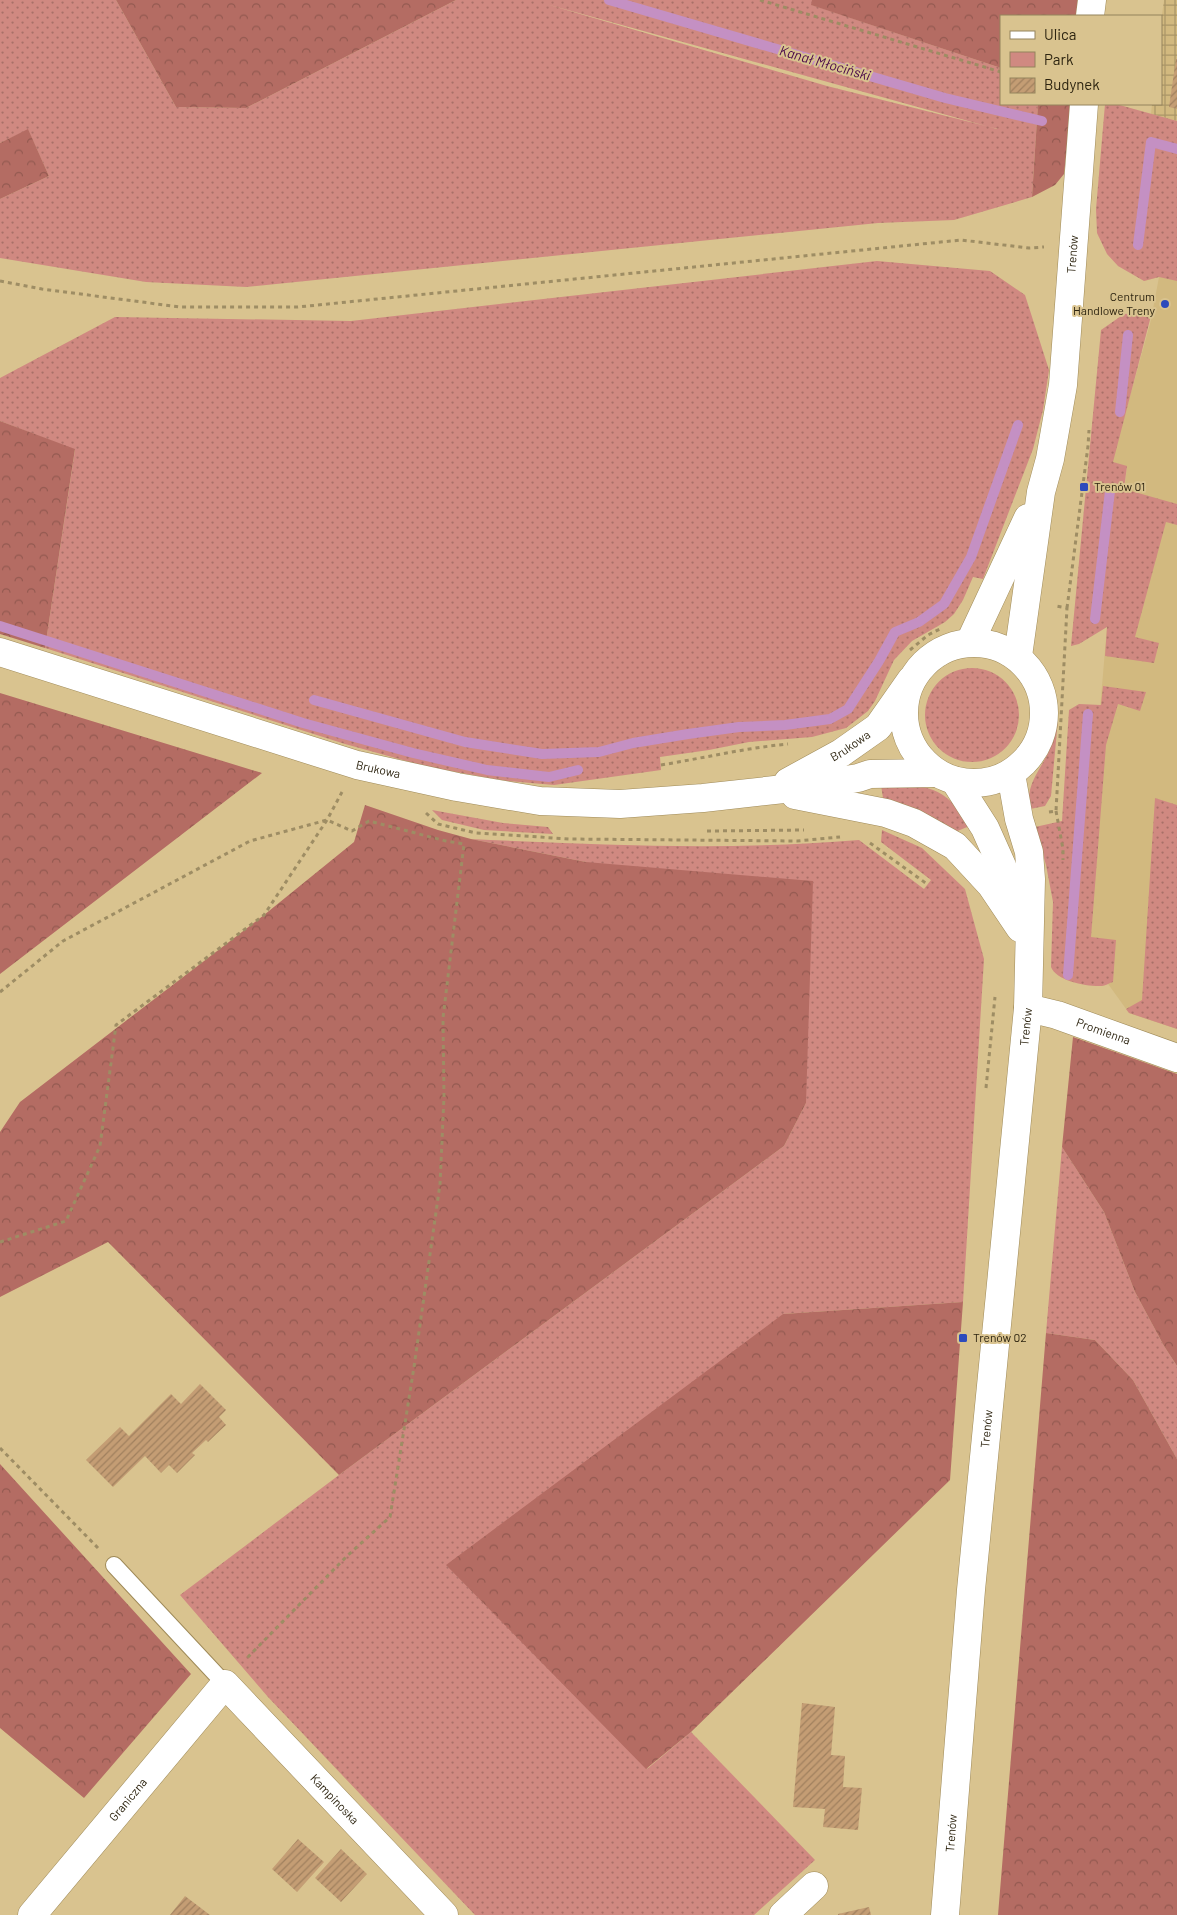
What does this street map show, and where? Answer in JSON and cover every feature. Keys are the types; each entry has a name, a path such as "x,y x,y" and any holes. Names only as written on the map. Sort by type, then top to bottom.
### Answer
{"main road":[{"path":"1090,15 1092,0"},
{"name":"Trenów","path":"1018,656 1041,492 1050,459 1064,385 1084,105"},
{"name":"Trenów","path":"970,642 1041,492"},
{"path":"970,642 996,647 1018,656 1038,682 1043,698 1046,716 1036,749 1011,774 988,782 944,777 920,758 908,740 903,710 911,680 926,660 946,647 970,642"},
{"name":"Brukowa","path":"0,652 357,765 457,788 540,800 620,804 771,791 858,778 870,774 944,777"},
{"name":"Brukowa","path":"771,791 841,753 878,727 911,680"},
{"name":"Trenów","path":"945,1915 972,1580 1028,1008 1031,879 1029,852 1019,819 1011,774"},
{"name":"Trenów","path":"944,777 985,828 1006,874 1030,943"},
{"path":"771,791 886,813 914,823 955,846 991,885 1030,943"},
{"name":"Promienna","path":"1028,1008 1057,1015 1177,1058"},
{"name":"Graniczna","path":"32,1915 225,1684"},
{"name":"Kampinoska","path":"225,1684 444,1915"},
{"path":"783,1915 814,1886"}],"lane":[{"path":"114,1565 225,1684"}],"path":[{"path":"760,0 1000,72"},
{"path":"0,281 42,289 180,308 298,307 961,240 1029,248 1074,243"},
{"path":"1019,819 1056,811 1067,608 1025,601"},
{"path":"661,765 739,750 793,744"},
{"path":"0,1242 66,1221 100,1146 116,1025 264,916 327,820 345,787"},
{"path":"0,992 63,941 250,841 327,820 352,830 369,821 464,844 444,1018 444,1097 440,1184 390,1517 334,1569 241,1664 225,1684"},
{"path":"867,840 927,884"},
{"path":"986,1089 995,994"},
{"path":"0,1448 114,1565"}],"shaded area":[{"path":"1164,0 1177,0 1177,121 1151,114 1152,105 1162,105 1162,15"},
{"path":"1170,119 1177,121 1177,1029 1129,1013 1080,945 1107,627 1127,467 1112,462 1151,320 1159,277 1144,281"}],"green space":[{"path":"0,0 116,0 176,107 246,108 456,0 812,0 812,5 1000,68 1000,105 1038,105 1032,197 954,220 878,223 246,287 146,282 0,258 0,199 49,176 28,130 0,143","holes":["546,4 987,126 827,86"]},
{"path":"116,0 456,0 246,108 176,107"},
{"path":"812,0 1079,0 1078,15 1000,15 1000,68 811,5"},
{"path":"1038,105 1072,105 1064,174 1055,185 1032,197"},
{"path":"1105,105 1120,105 1177,121 1177,281 1159,277 1144,281 1118,266 1107,254 1097,233 1096,209"},
{"path":"28,129 49,176 0,199 0,143"},
{"path":"877,261 990,271 1025,295 1049,370 1043,410 1033,449 983,579 973,577 963,600 954,614 945,622 912,641 894,660 875,701 868,711 846,728 812,737 749,742 660,757 661,770 554,785 507,781 428,767 345,744 45,648 75,450 0,421 0,378 115,317 351,321"},
{"path":"1152,312 1113,462 1127,466 1124,489 1177,504 1177,525 1166,522 1135,637 1159,643 1154,663 1105,656 1107,627 1079,644 1071,646 1101,330 1124,314"},
{"path":"0,421 75,449 45,648 0,634"},
{"path":"972,668 990,671 1006,681 1016,697 1019,715 1016,733 1006,749 990,759 972,762 954,759 938,749 928,733 925,715 928,697 938,681 954,671"},
{"path":"1103,686 1146,692 1140,711 1118,704 1106,745 1091,937 1116,940 1113,982 1103,986 1096,986 1073,982 1059,976 1051,967 1053,902 1046,865 1035,827 1062,821 1069,710 1079,704 1101,705"},
{"path":"0,693 262,773 0,974"},
{"path":"1058,719 1051,796 1045,806 1030,809 1029,800 1032,784 1048,754"},
{"path":"881,785 924,787 933,790 951,802 972,825 955,832 921,812 883,798"},
{"path":"1155,798 1177,805 1177,1029 1129,1013 1126,1009 1142,1000"},
{"path":"365,805 438,830 471,839 586,862 813,881 806,1103 784,1146 339,1475 108,1242 0,1297 0,1132 20,1102 264,915 354,842"},
{"path":"432,810 503,823 548,827 553,834 484,830 442,820"},
{"path":"882,830 922,848 965,889 984,959 963,1302 783,1314 647,1769 691,1732 815,1860 754,1915 475,1915 268,1697 180,1595 784,1146 806,1103 586,862 471,839 665,846 762,845 859,840 924,889 931,880 881,842"},
{"path":"1073,1037 1177,1074 1177,1366 1135,1292 1104,1212 1062,1147"},
{"path":"1062,1147 1104,1212 1135,1292 1177,1366 1177,1459 1133,1380 1095,1340 1046,1333"},
{"path":"963,1302 950,1480 691,1732 646,1769 446,1565 783,1314"},
{"path":"1046,1333 1095,1340 1133,1380 1177,1459 1177,1915 998,1915"},
{"path":"0,1464 191,1674 84,1798 0,1728"}],"building":[{"path":"1177,59 1177,109 1169,107"},
{"path":"200,1384 226,1410 219,1417 226,1425 208,1442 206,1440 192,1453 195,1455 177,1473 169,1465 161,1473 145,1456 113,1487 86,1460 120,1427 129,1436 171,1394 181,1404"},
{"path":"802,1703 835,1707 831,1755 845,1756 843,1787 862,1788 858,1830 823,1827 825,1809 793,1807"},
{"path":"298,1839 324,1862 297,1892 272,1869"},
{"path":"341,1849 367,1874 341,1902 315,1878"},
{"path":"185,1896 210,1915 170,1915"},
{"path":"869,1907 871,1915 838,1915 838,1914"}],"waterway":[{"name":"Kanał Młociński","path":"609,0 945,98 1042,121"},
{"path":"1138,245 1151,142 1177,149"},
{"path":"1120,412 1128,335"},
{"path":"314,700 465,742 542,754 599,752 633,743 688,734 739,727 785,725 830,719 848,709 895,632 919,622 944,604 971,557 1018,425"},
{"path":"1095,619 1110,491"},
{"path":"0,626 303,723 413,753 487,770 549,777 578,770"},
{"path":"1068,975 1088,714"}],"place":[{"name":"Centrum Handlowe Treny","path":"1165,304"},
{"name":"Trenów 01","path":"1084,487"},
{"name":"Trenów 02","path":"963,1338"}]}
